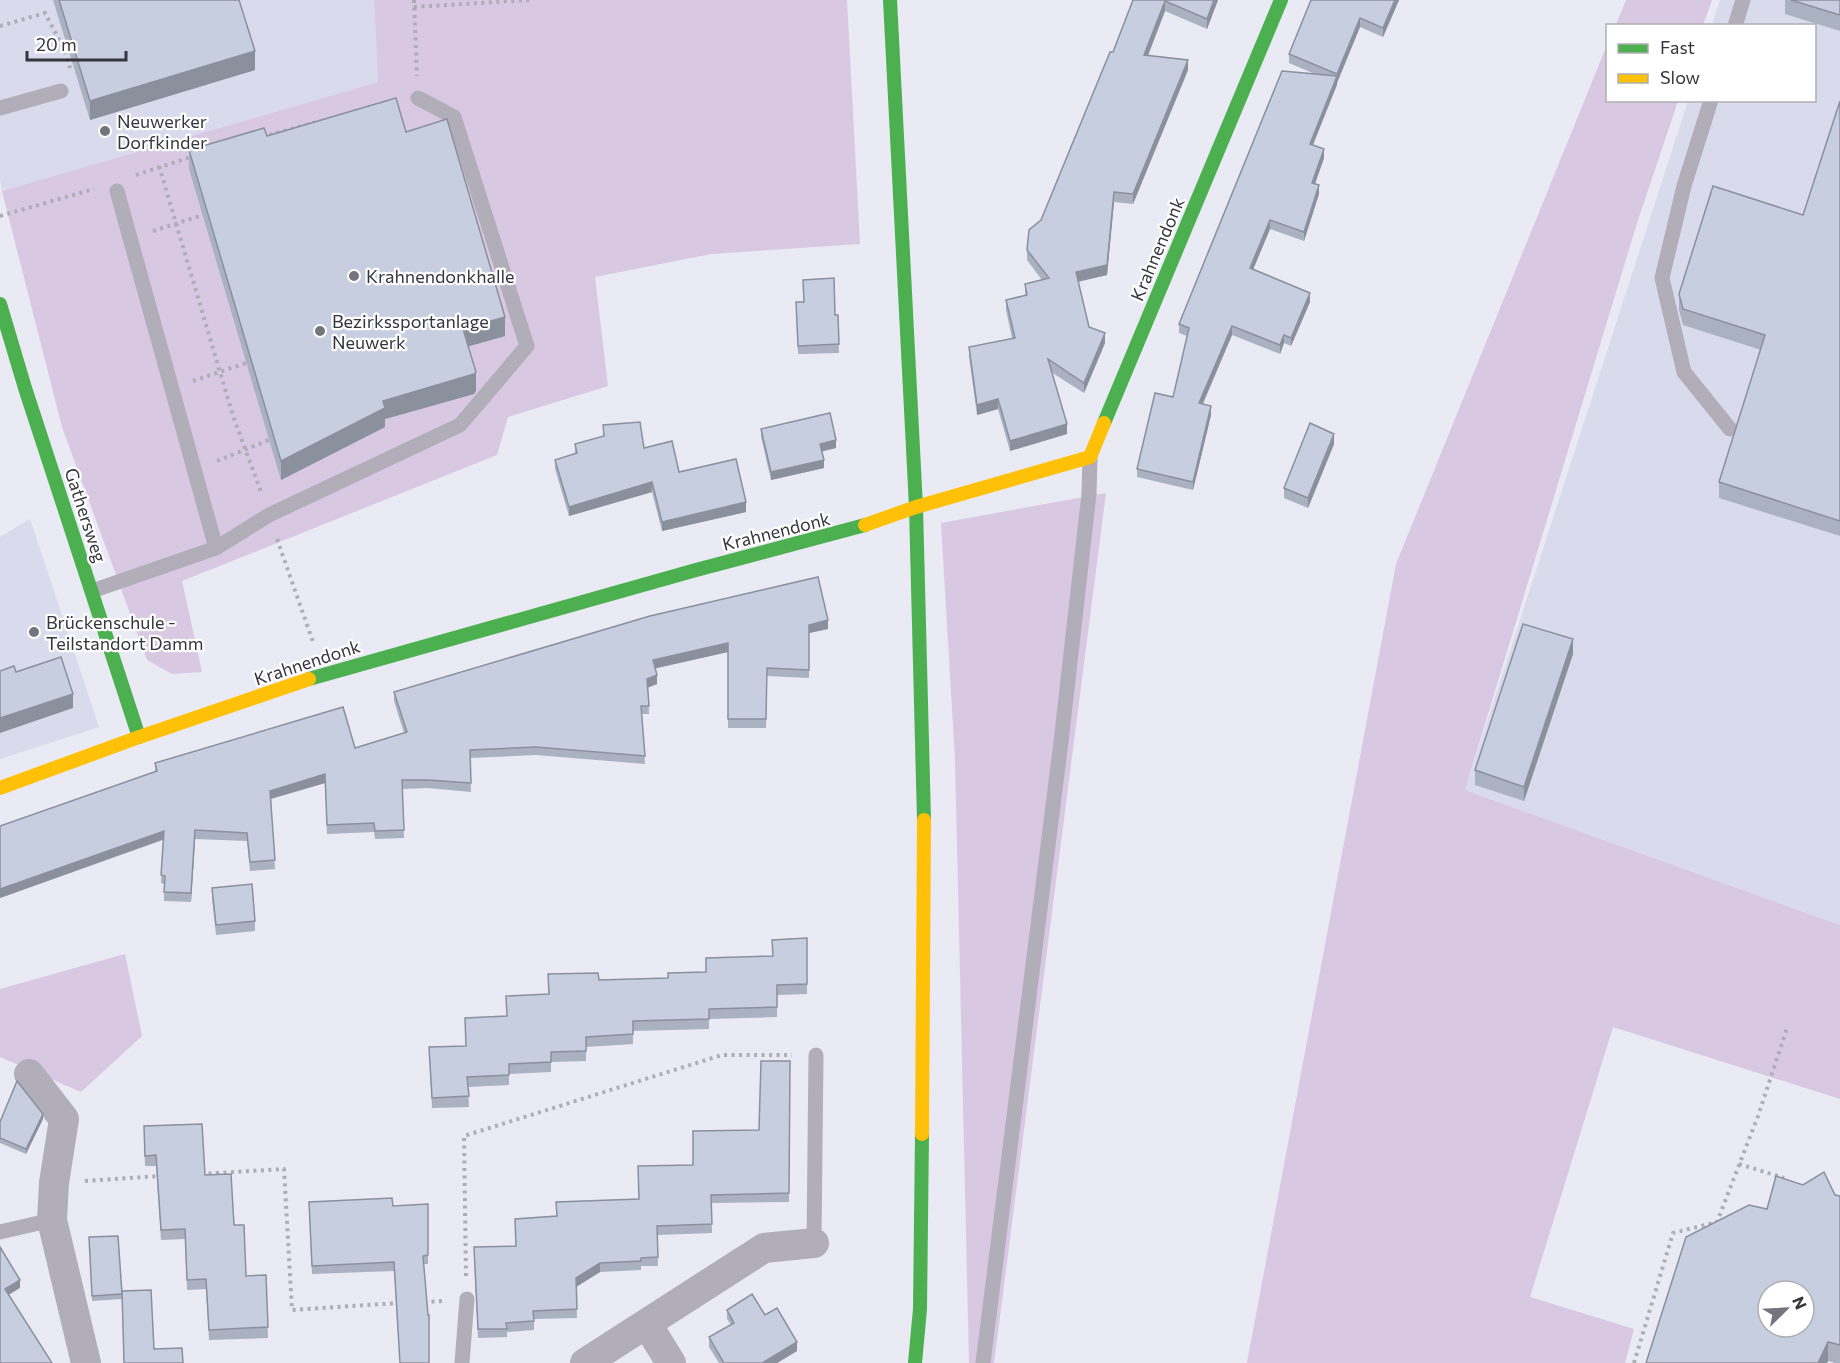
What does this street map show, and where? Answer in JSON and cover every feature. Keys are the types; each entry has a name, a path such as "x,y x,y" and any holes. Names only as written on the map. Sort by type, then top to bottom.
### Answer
{"street":[{"path":"890,0 916,507 925,855 920,1309 915,1363"},
{"name":"Krahnendonk","path":"0,788 139,737 324,674 696,570 854,529 916,507 1090,457 1281,0"},
{"name":"Gathersweg","path":"0,304 139,737"},
{"path":"29,1074 64,1119 54,1183 52,1220 86,1363"},
{"path":"585,1363 764,1248 814,1243"},
{"path":"647,1324 671,1363"}],"lane":[{"path":"1736,24 1743,0"},
{"path":"0,108 61,91"},
{"path":"92,591 216,548 269,515 460,425 527,346 454,117 418,98"},
{"path":"1710,102 1684,186 1662,278 1684,372 1730,429"},
{"path":"110,189 130,238 216,548"},
{"path":"983,1363 1061,742 1089,494 1090,457"},
{"path":"814,1243 816,1055"},
{"path":"0,1232 52,1220"},
{"path":"462,1363 467,1299"}],"path":[{"path":"414,0 418,98"},
{"path":"414,7 530,0"},
{"path":"0,26 45,13 65,51 75,86 61,91"},
{"path":"259,138 327,119"},
{"path":"126,178 193,157"},
{"path":"159,166 220,371 324,674"},
{"path":"0,216 110,189"},
{"path":"130,238 203,215"},
{"path":"171,388 246,363"},
{"path":"194,470 269,440"},
{"path":"1634,1363 1673,1233 1717,1222 1758,1116 1787,1028"},
{"path":"420,1302 467,1299 464,1136 722,1055 816,1055"},
{"path":"1739,1164 1795,1182"},
{"path":"192,1174 284,1168 292,1310 408,1303"},
{"path":"54,1183 169,1176"}],"shaded area":[{"name":"Neuwerker Dorfkinder","path":"0,0 374,0 378,82 2,191 0,180"},
{"name":"Bezirkssportanlage Neuwerk","path":"374,0 847,0 860,244 711,254 595,277 608,386 508,417 497,455 182,581 202,672 172,674 147,660 62,427 2,191 378,82"},
{"path":"1626,0 1712,0 1703,24 1616,24"},
{"path":"1720,0 1840,0 1840,925 1465,790 1688,102 1816,102 1816,24 1712,24"},
{"path":"1606,47 1606,102 1678,102 1637,223 1465,790 1840,925 1840,1099 1613,1027 1530,1297 1634,1329 1625,1363 1247,1363 1396,564"},
{"path":"1106,493 994,1363 969,1363 955,759 941,523"},
{"name":"Brückenschule - Teilstandort Damm","path":"30,519 99,727 0,759 0,537"},
{"path":"125,954 142,1036 81,1092 0,1057 0,989"}],"building":[{"path":"59,0 239,0 255,51 90,101"},
{"path":"1133,0 1214,0 1207,19 1165,1 1144,55 1188,60 1133,194 1114,192 1107,265 1076,272 1089,327 1105,333 1084,383 1048,359 1067,424 1010,441 998,399 977,405 969,347 1015,338 1006,300 1027,295 1025,284 1049,278 1027,250 1029,230 1041,220"},
{"path":"1311,0 1395,0 1383,28 1360,18 1337,74 1289,54"},
{"path":"1791,0 1840,0 1840,15"},
{"path":"1282,71 1337,76 1310,144 1324,149 1312,183 1319,185 1304,232 1270,220 1250,268 1310,293 1291,338 1284,335 1280,345 1232,326 1199,403 1211,406 1193,482 1137,469 1155,393 1173,397 1189,328 1179,324"},
{"name":"Krahnendonkhalle","path":"396,98 406,132 447,119 505,317 463,329 476,372 474,374 383,401 385,408 281,461 189,150 264,128 267,136"},
{"path":"1840,101 1840,521 1719,482 1765,335 1683,309 1679,294 1713,186 1803,215"},
{"path":"834,278 839,344 798,346 796,302 804,302 803,280"},
{"path":"830,413 836,440 820,444 824,460 771,472 761,429"},
{"path":"640,422 644,448 672,441 679,472 736,459 746,502 662,522 652,482 569,507 555,460 577,453 575,444 604,436 603,425"},
{"path":"1310,423 1334,434 1308,498 1284,488"},
{"path":"818,577 828,620 809,625 809,670 767,668 766,719 728,719 728,643 653,660 657,675 647,679 649,706 641,706 645,756 536,747 470,750 471,783 402,780 404,830 375,831 374,823 327,825 325,774 270,791 275,860 250,862 247,833 195,830 191,893 164,892 165,876 161,875 164,831 0,889 0,826 157,771 155,763 343,707 355,748 407,732 394,692 650,616"},
{"path":"1523,624 1573,639 1524,787 1475,770"},
{"path":"61,657 73,694 0,718 0,671 14,666 16,672"},
{"path":"252,884 255,921 216,925 212,888"},
{"path":"807,938 807,984 777,985 777,1007 709,1009 709,1019 633,1021 633,1034 586,1037 586,1051 551,1052 551,1062 509,1064 509,1075 467,1077 469,1096 432,1098 429,1047 466,1046 465,1018 507,1016 506,996 549,994 548,974 598,973 599,980 668,978 668,973 706,972 706,958 773,956 772,940"},
{"path":"761,1061 790,1061 789,1193 711,1195 712,1224 657,1226 658,1257 641,1258 641,1261 600,1263 576,1278 577,1309 533,1311 534,1321 506,1323 507,1329 478,1329 474,1247 516,1246 515,1219 557,1216 556,1202 639,1199 638,1166 693,1165 693,1131 759,1130"},
{"path":"17,1081 43,1114 26,1149 0,1138 0,1122"},
{"path":"202,1124 205,1175 231,1174 234,1225 244,1225 246,1276 266,1275 268,1327 209,1330 206,1279 187,1280 185,1229 161,1230 156,1155 145,1156 144,1126"},
{"path":"1824,1172 1835,1195 1840,1196 1840,1345 1828,1342 1818,1363 1646,1363 1686,1237 1749,1205 1767,1209 1776,1176 1803,1185"},
{"path":"392,1198 393,1206 428,1204 428,1255 423,1256 429,1315 429,1363 400,1363 394,1262 312,1266 309,1202"},
{"path":"118,1236 122,1294 92,1296 89,1237"},
{"path":"0,1247 20,1280 5,1289 52,1363 0,1363"},
{"path":"151,1290 154,1349 182,1348 183,1363 124,1363 122,1291"},
{"path":"752,1294 765,1315 777,1308 797,1342 762,1363 724,1363 709,1337 734,1323 727,1310"}],"traffic: fast":[{"path":"890,0 916,507 924,820"},
{"path":"1104,423 1281,0"},
{"path":"0,304 25,388 139,737"},
{"path":"309,679 865,525"},
{"path":"915,1363 920,1309 922,1134"}],"traffic: slow":[{"path":"865,525 916,507 1090,457 1104,423"},
{"path":"0,788 139,737 309,679"},
{"path":"922,1134 924,820"}],"place":[{"name":"Neuwerker Dorfkinder","path":"105,131"},
{"name":"Krahnendonkhalle","path":"354,276"},
{"name":"Bezirkssportanlage Neuwerk","path":"320,331"},
{"name":"Brückenschule - Teilstandort Damm","path":"34,632"}]}
